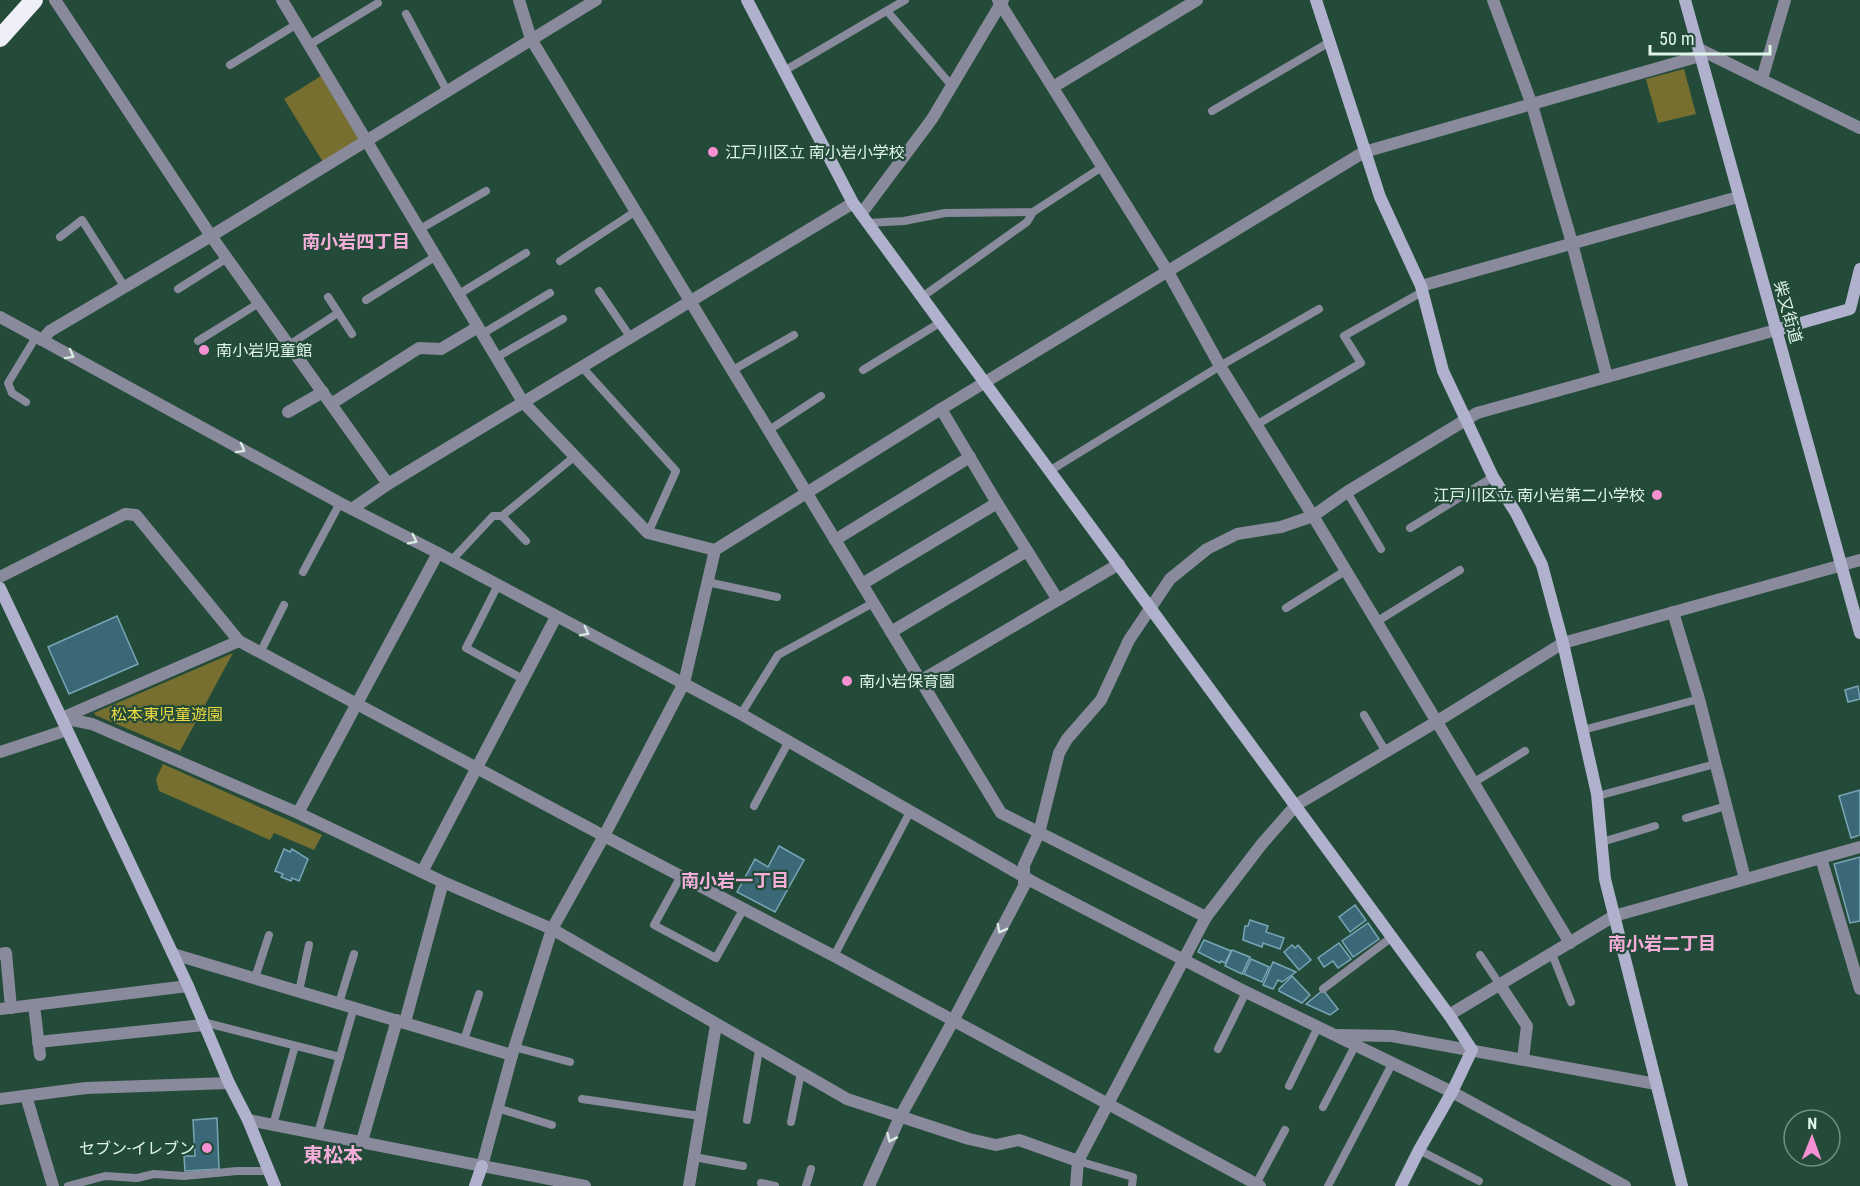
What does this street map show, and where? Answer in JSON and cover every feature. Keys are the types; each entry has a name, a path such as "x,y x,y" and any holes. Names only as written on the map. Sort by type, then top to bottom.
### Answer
{"highway":[{"path":"0,38 34,0"}],"street":[{"path":"55,0 227,258 388,484"},
{"path":"282,0 524,402 648,533 715,550"},
{"path":"519,0 531,39 1001,813 1206,917"},
{"path":"39,338 367,142 596,0"},
{"path":"747,0 853,203 1296,805 1472,1050"},
{"path":"1053,87 1197,0"},
{"path":"1316,0 1328,43 1380,197 1421,289 1443,371 1493,477 1516,513 1542,565 1563,643 1598,796 1605,879 1682,1186"},
{"path":"1493,0 1532,105 1572,243 1607,377"},
{"name":"柴又街道","path":"1685,0 1860,633"},
{"path":"1762,79 1785,0"},
{"path":"865,218 932,119 1001,2 1168,272 1220,366 1570,943"},
{"path":"475,1186 513,1051 552,929 604,836 684,683 715,550 985,382 1364,152 1532,105 1699,53 1762,79 1860,128"},
{"path":"1421,289 1572,243 1738,197"},
{"path":"352,509 388,484 853,203"},
{"path":"869,1186 900,1117 1024,885 1024,865 1039,832 1059,753 1067,739 1101,700 1129,640 1170,579 1207,549 1237,534 1281,526 1312,516 1347,492 1477,413 1856,307 1860,269"},
{"path":"0,317 340,503 741,714 1023,876 1246,992 1452,1092 1625,1186"},
{"path":"331,404 419,348 441,349 480,330"},
{"path":"288,412 323,392"},
{"path":"941,409 1058,600"},
{"path":"835,540 970,457"},
{"path":"862,584 997,503"},
{"path":"0,577 125,514 136,515 239,641 834,956 1257,1185"},
{"path":"891,632 1027,551"},
{"path":"298,813 438,553"},
{"path":"1076,1186 1078,1161 1206,917 1260,845 1296,805 1436,723 1563,643 1860,560"},
{"path":"920,681 1119,564"},
{"path":"2,596 188,986 275,1186"},
{"path":"1673,612 1699,699 1745,879"},
{"path":"422,872 556,617"},
{"path":"0,752 65,724 239,641"},
{"path":"65,724 92,724 298,813 443,882 552,929 847,1099 969,1139 996,1145 1019,1140 1078,1161"},
{"path":"1449,1015 1614,916 1860,847"},
{"path":"1821,858 1860,989"},
{"path":"362,1141 443,882"},
{"path":"0,954 6,953 6,1009 188,986"},
{"path":"173,954 464,1040 513,1051"},
{"path":"1500,985 1527,1026 1523,1059"},
{"path":"34,1005 40,1055"},
{"path":"38,1042 204,1023"},
{"path":"689,1186 716,1025"},
{"path":"1334,1035 1392,1036 1656,1084"},
{"path":"1401,1186 1472,1050"},
{"path":"0,1099 86,1088 229,1083"},
{"path":"26,1096 53,1186"},
{"path":"248,1120 585,1186"}],"lane":[{"path":"784,71 905,0"},
{"path":"309,45 378,3"},
{"path":"886,11 952,86"},
{"path":"406,14 447,92"},
{"path":"230,65 297,24"},
{"path":"1212,111 1328,43"},
{"path":"922,297 1027,222 1033,213 1102,167"},
{"path":"420,229 486,191"},
{"path":"560,261 636,211"},
{"path":"865,218 904,221 945,213 1033,213"},
{"path":"60,237 82,220 124,286"},
{"path":"459,294 526,253"},
{"path":"366,300 436,256"},
{"path":"178,289 227,258"},
{"path":"1256,425 1361,363 1344,336 1421,289"},
{"path":"598,291 631,338"},
{"path":"480,330 550,293"},
{"path":"328,297 352,334"},
{"path":"198,341 259,303"},
{"path":"1051,470 1220,366 1319,309"},
{"path":"289,345 338,313"},
{"path":"496,357 563,319"},
{"path":"863,370 941,322"},
{"path":"733,370 794,335"},
{"path":"27,402 12,393 8,383 39,338"},
{"path":"582,367 676,471 648,533"},
{"path":"769,430 821,396"},
{"path":"451,561 493,516 502,516 575,456"},
{"path":"1410,528 1493,477"},
{"path":"1347,492 1381,549"},
{"path":"303,572 340,503"},
{"path":"502,516 526,541"},
{"path":"1376,622 1460,570"},
{"path":"1286,608 1345,571"},
{"path":"706,582 777,597"},
{"path":"498,585 466,648 523,679"},
{"path":"741,714 778,655 873,603"},
{"path":"261,651 284,605"},
{"path":"1583,730 1699,699"},
{"path":"1364,715 1386,752"},
{"path":"753,806 789,741"},
{"path":"1473,783 1524,751"},
{"path":"1598,796 1715,764"},
{"path":"1686,818 1726,806"},
{"path":"834,956 911,810"},
{"path":"1602,842 1656,826"},
{"path":"681,876 654,925 716,958 744,908"},
{"path":"255,978 269,936"},
{"path":"1323,989 1392,937"},
{"path":"299,991 309,945"},
{"path":"339,1003 354,954"},
{"path":"1552,954 1571,1002"},
{"path":"1480,955 1500,985"},
{"path":"1218,1049 1246,992"},
{"path":"464,1040 479,994"},
{"path":"318,1133 354,1007"},
{"path":"204,1023 340,1057"},
{"path":"1289,1086 1318,1027"},
{"path":"273,1125 295,1046"},
{"path":"1323,1107 1355,1046"},
{"path":"747,1120 759,1050"},
{"path":"513,1051 570,1062"},
{"path":"1328,1186 1392,1064"},
{"path":"791,1122 801,1073"},
{"path":"582,1099 700,1116"},
{"path":"497,1108 552,1125"},
{"path":"1257,1185 1285,1130"},
{"path":"1419,1150 1479,1181"},
{"path":"694,1157 743,1166"},
{"path":"1078,1161 1133,1177 1132,1186"},
{"path":"806,1186 811,1169"},
{"path":"68,1186 105,1176 137,1178 154,1174 184,1176 237,1171 269,1171"},
{"path":"761,1183 775,1186"}],"green space":[{"path":"1684,69 1696,114 1658,123 1646,79"},
{"path":"321,76 360,140 323,162 284,99"},
{"name":"松本東児童遊園","path":"233,653 180,751 94,713"},
{"path":"163,764 322,835 314,850 274,833 270,840 159,791 156,779"}],"building":[{"path":"117,616 138,664 69,694 48,647"},
{"path":"1858,686 1860,699 1848,702 1845,690"},
{"path":"1860,790 1860,835 1851,838 1839,796"},
{"path":"779,846 804,860 775,912 737,892 755,859 768,867"},
{"path":"284,849 290,852 292,849 308,859 299,881 281,877 283,874 275,871"},
{"path":"1860,857 1860,921 1850,923 1834,864"},
{"path":"1355,905 1366,920 1350,932 1339,917"},
{"path":"1250,920 1268,926 1266,932 1284,938 1280,949 1263,943 1262,947 1243,940 1245,926 1248,926"},
{"path":"1368,923 1379,939 1353,957 1342,941"},
{"path":"1204,940 1231,951 1225,963 1221,961 1220,963 1198,952"},
{"path":"1339,943 1351,959 1338,968 1333,961 1324,967 1318,958"},
{"path":"1292,945 1295,948 1298,945 1311,960 1299,970 1284,952"},
{"path":"1232,950 1250,957 1242,974 1225,966"},
{"path":"1251,959 1269,967 1262,982 1244,974"},
{"path":"1273,962 1296,972 1282,982 1278,980 1273,989 1263,985"},
{"path":"1292,976 1310,995 1302,1003 1279,991"},
{"path":"1323,990 1338,1009 1330,1015 1306,1004"},
{"path":"217,1118 219,1169 185,1171 184,1156 195,1156 193,1120"}],"place":[{"name":"江戸川区立 南小岩小学校","path":"713,152"},
{"name":"南小岩児童館","path":"204,350"},
{"name":"江戸川区立 南小岩第二小学校","path":"1657,495"},
{"name":"南小岩保育園","path":"847,681"},
{"name":"セブン-イレブン","path":"207,1148"}],"district":[{"name":"南小岩四丁目","path":"356,241"},
{"name":"南小岩一丁目","path":"735,880"},
{"name":"南小岩二丁目","path":"1662,943"},
{"name":"東松本","path":"333,1155"}]}
